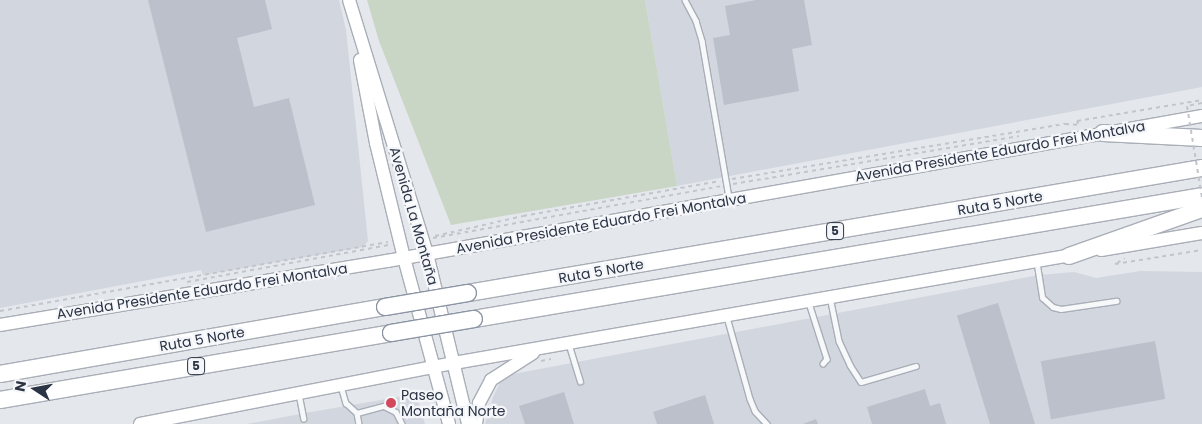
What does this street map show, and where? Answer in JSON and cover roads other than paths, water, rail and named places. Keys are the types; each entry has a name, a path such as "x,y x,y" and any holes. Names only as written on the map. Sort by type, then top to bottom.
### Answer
{"highway":[{"path":"1092,128 1202,138"},
{"name":"Ruta 5 Norte","path":"0,374 1202,168"},
{"name":"Ruta 5 Norte","path":"0,400 1202,197"},
{"path":"1069,256 1202,209"}],"main road":[{"name":"Avenida La Montaña","path":"350,5 427,254 468,424"},
{"name":"Avenida La Montaña","path":"350,5 368,106 400,243 449,424"},
{"name":"Avenida Presidente Eduardo Frei Montalva","path":"0,325 427,254 730,200 1092,128 1197,113"},
{"path":"140,424 194,416 299,393 454,363 1202,233"},
{"path":"476,424 479,403 492,380 515,363 543,348"}],"lane":[{"path":"685,0 696,21 702,41 730,200"},
{"path":"1036,261 1043,298 1052,307 1066,308 1116,301"},
{"path":"830,297 840,341 850,365 861,382 916,366"},
{"path":"808,301 827,359 823,364"},
{"path":"726,316 750,398 755,410 767,424"},
{"path":"569,343 580,381"},
{"path":"340,385 346,402 356,413 359,424"},
{"path":"299,393 304,419"},
{"path":"356,413 384,406 390,408 400,417 402,424"}],"place":[{"name":"Paseo Montaña Norte","path":"391,403"}]}
